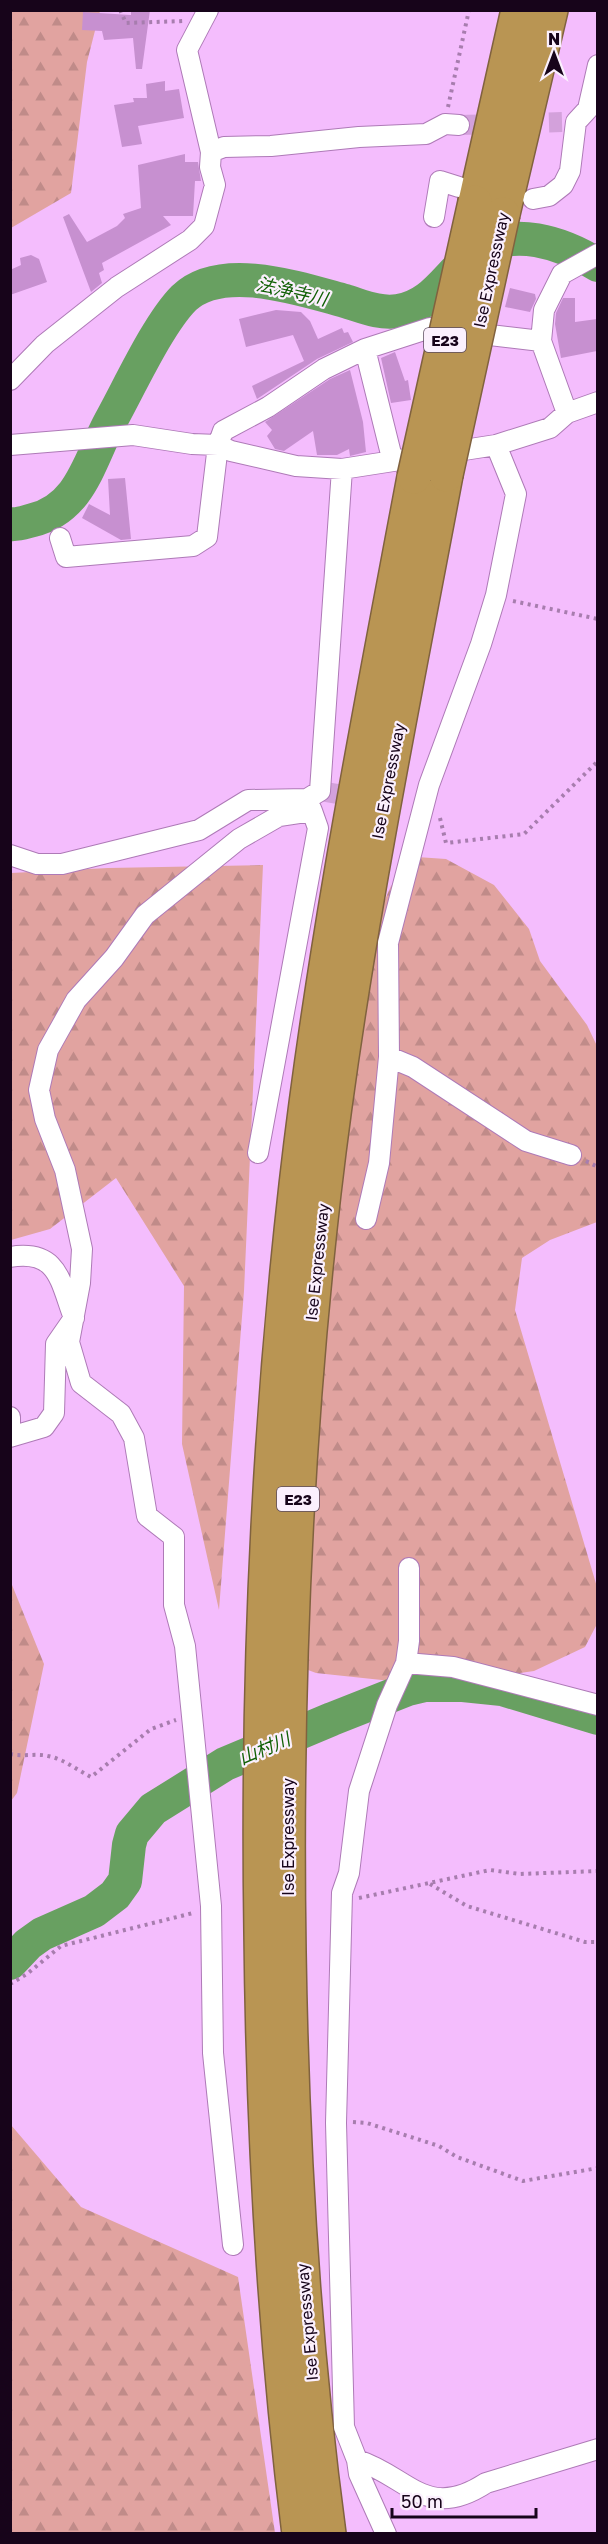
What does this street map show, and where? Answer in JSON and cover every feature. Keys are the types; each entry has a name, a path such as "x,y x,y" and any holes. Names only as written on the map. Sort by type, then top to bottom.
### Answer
{"highway":[{"name":"Ise Expressway","path":"329,2534 303,2276 291,2052 287,1832 290,1671 298,1482 324,1192 347,1026 430,476 479,201 518,10"},
{"name":"Ise Expressway","path":"479,201 551,10"},
{"name":"Ise Expressway","path":"299,2534 274,2276 262,2053 260,1797 262,1671 270,1479 284,1305 317,1022 341,868 430,476"}],"street":[{"path":"10,380 31,357 117,286 190,240 204,226 215,185 210,166 211,152 186,50 203,18"},
{"path":"533,199 549,196 563,185 570,171 581,115 597,65"},
{"path":"211,152 224,147 271,146 359,137 426,134 452,125"},
{"path":"434,217 440,181 479,201"},
{"path":"567,413 541,341 544,310 562,274 597,254"},
{"path":"60,538 66,557 193,546 207,537 218,445 223,431 268,407 324,369 365,349 430,328 541,341"},
{"path":"365,349 391,454"},
{"path":"10,445 133,435 192,444 218,445 296,466 342,469 496,445 550,428 567,413 597,402"},
{"path":"366,1219 379,1163 389,1056 388,943 416,806 481,645 496,595 516,494 496,445"},
{"path":"233,2245 213,2053 211,1906 185,1646 174,1605 174,1537 147,1516 134,1438 121,1414 81,1383 69,1342 80,1284 82,1249 65,1170 45,1119 39,1090 48,1050 76,1000 114,958 145,915 239,839 279,816 309,805 320,791 342,469"},
{"path":"10,855 37,864 62,864 199,831 248,800 309,805"},
{"path":"258,1153 318,828 309,805"},
{"path":"389,1056 413,1067 526,1141 571,1155"},
{"path":"10,1257 27,1254 44,1258 56,1269 74,1318"},
{"path":"12,1427 44,1427 54,1413 56,1344 74,1318"},
{"path":"386,2534 359,2474 357,2460 344,2427 336,2123 342,1893 349,1874 359,1791 387,1705 406,1663 409,1641 409,1568"},
{"path":"406,1663 453,1667 597,1705"},
{"path":"357,2460 372,2465 411,2490 429,2498 456,2496 474,2491 486,2483 597,2449"}],"path":[{"path":"120,10 126,23 203,18"},
{"path":"452,125 469,10"},
{"path":"496,595 510,601 597,619"},
{"path":"416,806 438,809 446,843 524,834 597,761"},
{"path":"10,1754 33,1757 45,1755 61,1759 91,1777 151,1730 169,1721 191,1716"},
{"path":"342,1893 352,1899 490,1870 520,1874 597,1871"},
{"path":"430,1884 467,1906 585,1942 597,1942"},
{"path":"10,1984 27,1974 61,1946 211,1906"},
{"path":"336,2123 367,2123 393,2131 439,2146 457,2157 523,2181 597,2168"}],"green space":[{"path":"10,11 100,11 87,62 71,193 11,228"},
{"path":"417,857 446,859 494,885 529,929 540,961 587,1025 597,1046 597,1222 550,1240 522,1258 515,1310 597,1587 597,1624 585,1647 534,1671 473,1680 391,1681 316,1673 266,1654 368,938 391,886"},
{"path":"263,865 244,1291 219,1610 182,1444 184,1286 116,1178 50,1229 11,1240 11,873 108,868"},
{"path":"10,1580 44,1664 17,1793 11,1801"},
{"path":"11,2125 81,2207 238,2277 275,2533 11,2533"}],"building":[{"path":"131,10 150,10 142,69 136,69 133,38 104,40 102,31 82,30 83,12 131,15"},
{"path":"165,81 165,91 179,89 184,118 138,126 142,144 122,147 114,105 134,102 133,98 147,98 146,84"},
{"path":"185,154 185,162 198,162 201,181 195,181 193,216 163,216 171,225 102,263 104,270 99,273 102,283 91,292 63,217 69,214 87,242 117,226 125,218 123,214 141,208 138,165"},
{"path":"31,255 39,259 47,282 10,295 10,270 21,265 20,258"},
{"path":"510,288 535,294 536,299 530,312 505,307"},
{"path":"563,298 575,298 575,322 597,319 597,351 561,358 555,324 556,313"},
{"path":"276,310 301,312 310,321 318,339 342,328 344,333 348,332 353,342 317,359 257,399 252,386 304,361 293,335 246,347 239,319"},
{"path":"395,352 405,381 408,380 411,400 391,403 381,358"},
{"path":"350,370 363,422 366,452 350,456 349,449 337,455 317,455 313,431 284,451 275,449 267,436 272,430 265,422 330,379"},
{"path":"125,478 131,539 121,540 82,518 89,504 110,515 108,479"}],"waterway":[{"name":"法浄寺川","path":"10,524 33,520 49,514 73,494 82,481 110,422 154,340 174,309 184,298 200,287 240,280 285,285 371,309 391,312 411,308 421,303 440,288 475,253 504,240 537,240 553,244 598,265"},
{"name":"山村川","path":"10,1963 28,1944 42,1934 94,1911 115,1895 125,1881 132,1834 153,1809 225,1764 332,1719 408,1689 425,1685 463,1685 502,1689 598,1718"}],"tunnel":[{"path":"459,125 562,122"},
{"path":"320,791 408,806"}]}
